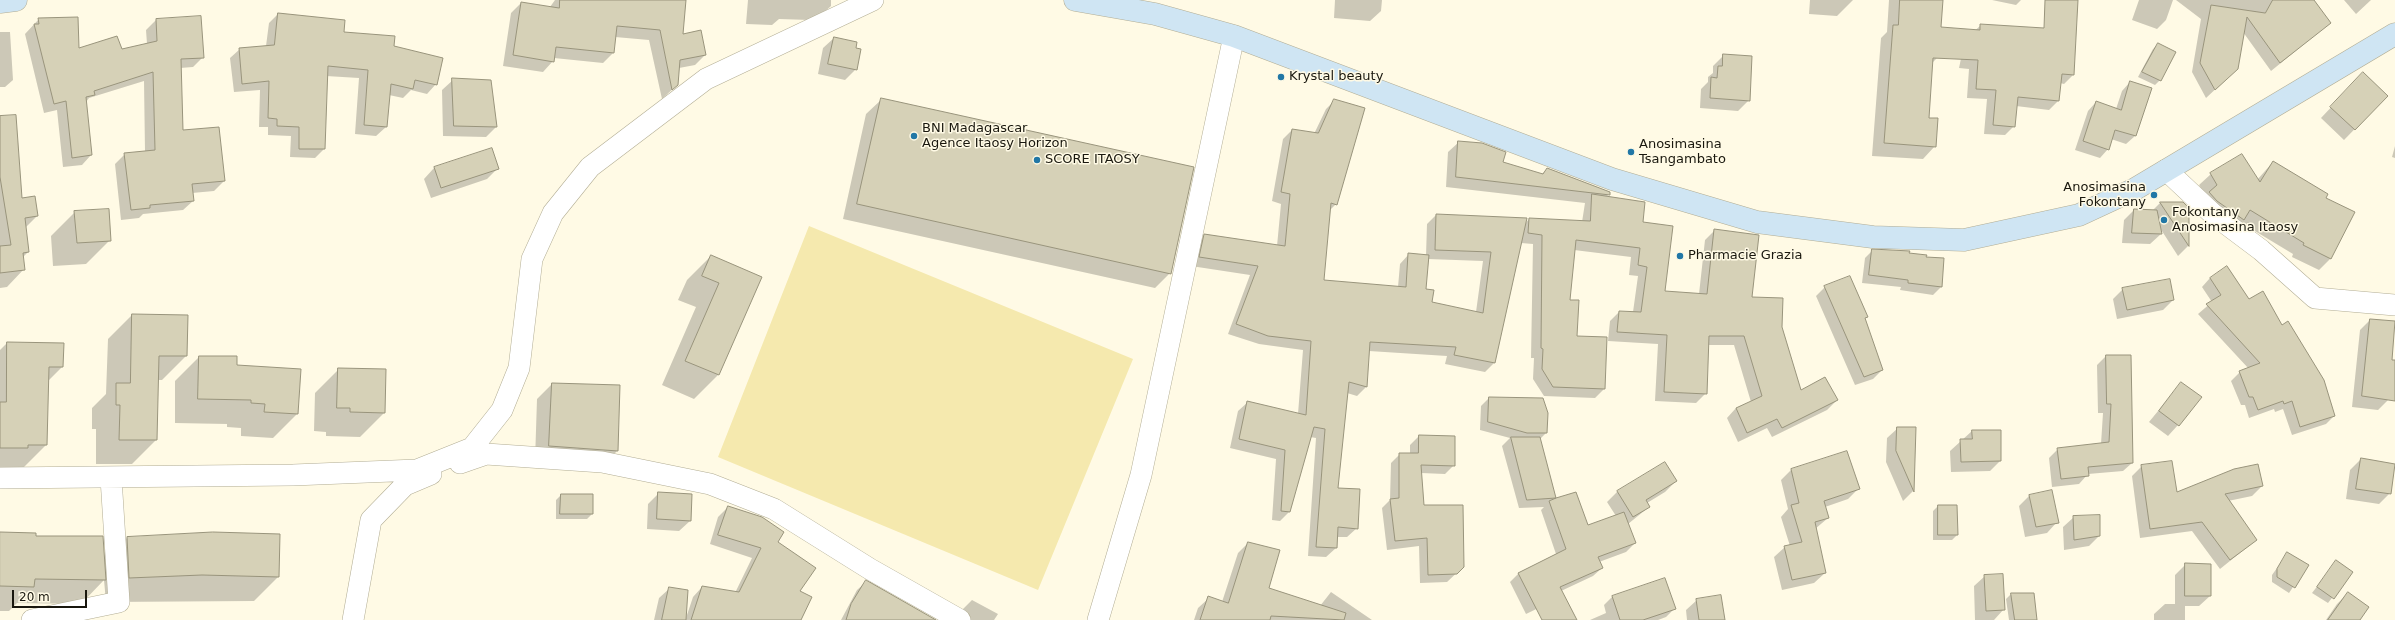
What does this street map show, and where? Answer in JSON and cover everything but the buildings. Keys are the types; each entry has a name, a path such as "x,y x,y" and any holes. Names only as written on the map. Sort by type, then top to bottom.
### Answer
{"street":[{"path":"0,2 16,0"},
{"path":"0,478 111,478 417,470 472,448 502,410 519,368 532,259 553,213 590,167 706,79 873,0"},
{"path":"1075,0 1155,14 1234,36 1612,179 1757,222 1873,237 1964,240 2079,216 2135,189 2395,34"},
{"path":"1098,620 1141,475 1234,36"},
{"path":"2166,170 2213,214 2261,250 2316,298 2395,305"},
{"path":"353,620 371,520 405,485 429,474 486,454 602,462 710,484 774,509 870,569 960,620"},
{"path":"32,620 119,602 111,478"}],"shaded area":[{"path":"809,226 1133,359 1038,590 718,457"}],"place":[{"name":"Krystal beauty","path":"1281,77"},
{"name":"BNI Madagascar Agence Itaosy Horizon","path":"914,136"},
{"name":"Anosimasina Tsangambato","path":"1631,152"},
{"name":"SCORE ITAOSY","path":"1037,160"},
{"name":"Anosimasina Fokontany","path":"2154,195"},
{"name":"Fokontany Anosimasina Itaosy","path":"2164,220"},
{"name":"Pharmacie Grazia","path":"1680,256"}]}
